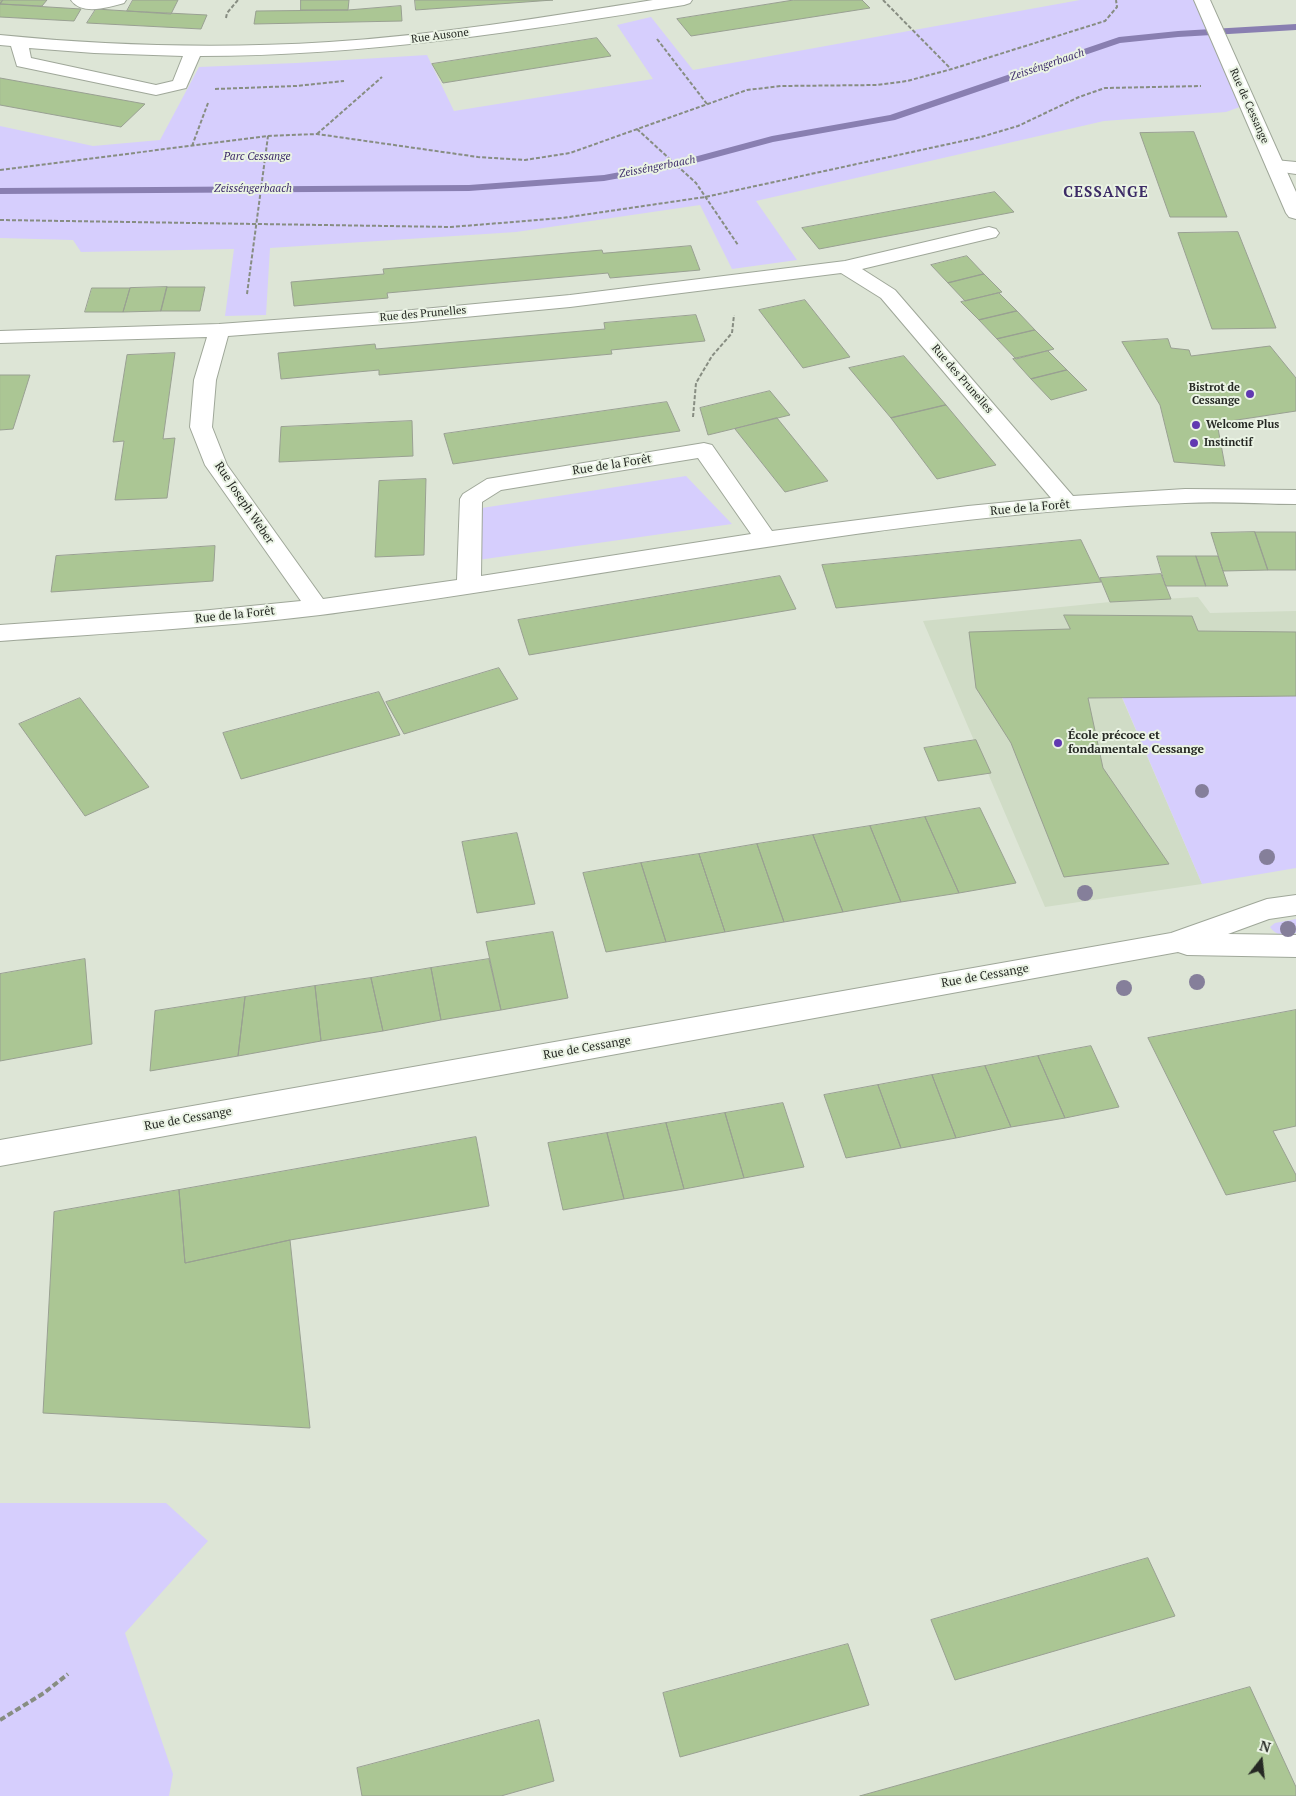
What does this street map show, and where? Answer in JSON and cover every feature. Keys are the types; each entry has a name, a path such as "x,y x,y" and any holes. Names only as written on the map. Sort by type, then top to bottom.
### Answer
{"street":[{"path":"79,0 92,5 118,0"},
{"name":"Rue Ausone","path":"0,40 118,49 194,51 325,47 478,32 684,0"},
{"name":"Rue de Cessange","path":"1205,8 1296,213"},
{"path":"19,42 22,62 156,90 180,84 194,51"},
{"path":"1275,166 1296,168"},
{"name":"Rue des Prunelles","path":"0,337 219,330 412,316 560,302 845,267 989,233"},
{"name":"Rue des Prunelles","path":"845,267 888,294 1068,504"},
{"name":"Rue Joseph Weber","path":"219,330 205,380 201,427 216,465 317,607"},
{"path":"704,450 766,539"},
{"name":"Rue de la Forêt","path":"469,585 471,499 495,484 704,450"},
{"name":"Rue de la Forêt","path":"0,634 143,624 317,607 766,539 898,521 1068,504 1186,496 1296,497"},
{"name":"Rue de Cessange","path":"0,1153 1173,943 1267,909 1296,904"},
{"name":"Rue de Cessange","path":"1173,943 1296,946"}],"path":[{"path":"227,13 238,0"},
{"path":"884,0 952,69"},
{"path":"0,170 268,136 317,134 478,158 525,160 570,153 747,90 782,86 877,85 907,81 952,69 1105,21 1117,7 1116,0"},
{"path":"652,33 707,104"},
{"path":"317,134 382,77 372,78"},
{"path":"214,89 296,86 344,81"},
{"path":"0,220 451,227 562,218 705,197 981,137 1018,126 1104,88 1200,86"},
{"path":"637,129 696,183 743,252"},
{"path":"246,300 268,136"},
{"path":"704,450 692,413 696,383 712,356 732,333 735,308"},
{"path":"0,1720 68,1674"}],"shaded area":[{"name":"École précoce et fondamentale Cessange","path":"1198,597 1210,613 1296,611 1296,696 1122,698 1202,884 1045,907 923,621 1110,602"}],"green space":[{"name":"Parc Cessange","path":"1080,0 1202,0 1248,104 1226,112 1104,121 756,201 797,260 732,269 700,205 516,232 270,248 266,315 225,316 234,249 81,252 73,240 0,238 0,126 93,146 160,140 199,67 427,55 454,111 653,79 617,25 651,17 693,70"},
{"path":"686,476 732,524 478,560 482,508"},
{"path":"1296,696 1296,868 1202,884 1122,697"},
{"path":"1296,919 1296,933 1278,934 1270,927 1275,923"},
{"path":"0,1503 166,1503 208,1541 125,1633 173,1774 169,1796 0,1796"}],"building":[{"path":"3,0 47,0 42,6 0,4"},
{"path":"133,0 178,0 171,14 127,11"},
{"path":"301,0 349,0 348,10 301,10"},
{"path":"415,0 553,0 416,10"},
{"path":"794,0 862,0 870,8 691,36 677,19"},
{"path":"0,4 81,9 74,21 0,17"},
{"path":"401,6 402,21 254,24 256,11 348,10"},
{"path":"96,9 207,15 201,29 87,23"},
{"path":"597,38 611,56 443,83 432,64"},
{"path":"0,78 145,104 121,127 0,105"},
{"path":"1194,132 1227,217 1170,217 1140,133"},
{"path":"995,192 1014,212 819,249 802,228"},
{"path":"1238,232 1276,328 1212,329 1178,233"},
{"path":"691,246 700,270 610,278 608,273 387,293 388,298 294,306 291,282 384,274 383,269 602,250 603,253"},
{"path":"967,256 984,274 948,283 931,265"},
{"path":"984,274 1002,292 965,301 948,283"},
{"path":"167,287 205,287 200,311 161,311"},
{"path":"167,287 161,311 123,312 130,288"},
{"path":"92,288 130,288 123,312 85,312"},
{"path":"999,293 1017,311 979,320 961,302"},
{"path":"805,300 850,357 803,368 759,310"},
{"path":"1017,311 1035,330 997,339 979,320"},
{"path":"696,315 705,341 611,350 612,354 379,375 379,370 281,379 278,353 375,344 376,349 605,329 604,323"},
{"path":"1035,330 1054,349 1016,359 997,339"},
{"path":"1168,339 1171,348 1189,350 1191,356 1270,346 1296,378 1296,411 1217,423 1225,466 1174,462 1160,405 1122,342"},
{"path":"1048,351 1067,370 1031,379 1013,359"},
{"path":"175,353 163,439 175,438 167,498 115,500 124,441 113,442 127,355"},
{"path":"904,356 946,405 891,418 849,368"},
{"path":"1067,370 1087,390 1051,400 1031,379"},
{"path":"0,375 30,375 13,429 0,430"},
{"path":"770,391 790,415 708,435 700,408"},
{"path":"667,402 680,431 453,464 444,434"},
{"path":"946,405 996,465 937,479 891,418"},
{"path":"777,418 828,481 785,492 735,429"},
{"path":"412,421 413,456 279,462 281,427"},
{"path":"426,479 424,555 375,557 379,481"},
{"path":"1255,532 1268,570 1223,571 1211,533"},
{"path":"1255,532 1296,532 1296,570 1268,570"},
{"path":"1081,540 1101,582 836,608 822,565"},
{"path":"215,546 213,581 51,592 56,556"},
{"path":"1157,556 1196,556 1206,586 1166,586"},
{"path":"1196,556 1218,556 1228,586 1206,586"},
{"path":"1161,574 1171,599 1110,602 1100,578"},
{"path":"780,576 796,609 529,655 518,620"},
{"name":"École précoce et fondamentale Cessange","path":"1064,615 1192,616 1198,631 1296,632 1296,696 1088,698 1103,768 1169,864 1064,877 1011,743 976,688 969,632 1070,629"},
{"path":"499,668 518,699 404,734 386,702"},
{"path":"379,692 400,735 241,779 223,733"},
{"path":"80,698 149,787 85,816 19,724"},
{"path":"976,740 991,773 938,781 924,748"},
{"path":"980,808 1016,883 959,893 925,817"},
{"path":"925,817 959,893 901,902 870,826"},
{"path":"870,826 901,902 843,912 813,835"},
{"path":"517,833 535,904 477,913 462,842"},
{"path":"813,835 843,912 784,922 757,844"},
{"path":"757,844 784,922 725,932 699,854"},
{"path":"699,854 725,932 666,942 641,863"},
{"path":"641,863 666,942 606,952 583,873"},
{"path":"553,932 568,998 501,1010 486,942"},
{"path":"85,959 92,1044 0,1061 0,974"},
{"path":"489,959 501,1010 441,1020 431,968"},
{"path":"431,968 441,1020 383,1031 371,978"},
{"path":"371,978 383,1031 321,1041 315,986"},
{"path":"315,986 321,1041 238,1056 245,997"},
{"path":"245,997 238,1056 150,1071 155,1011"},
{"path":"1296,1010 1296,1126 1273,1131 1296,1175 1296,1181 1226,1195 1148,1038"},
{"path":"1091,1046 1119,1107 1065,1118 1038,1056"},
{"path":"1038,1056 1065,1118 1011,1127 985,1066"},
{"path":"985,1066 1011,1127 956,1138 932,1075"},
{"path":"932,1075 956,1138 901,1148 878,1085"},
{"path":"878,1085 901,1148 846,1158 824,1095"},
{"path":"783,1103 804,1167 744,1178 725,1113"},
{"path":"725,1113 744,1178 684,1189 666,1123"},
{"path":"666,1123 684,1189 624,1199 607,1133"},
{"path":"607,1133 624,1199 563,1210 548,1143"},
{"path":"476,1137 489,1206 290,1240 185,1263 179,1190"},
{"path":"179,1190 185,1263 290,1240 310,1428 43,1413 54,1212"},
{"path":"1148,1558 1175,1616 955,1680 931,1620"},
{"path":"848,1644 869,1705 680,1757 663,1693"},
{"path":"1250,1687 1296,1787 1296,1796 860,1796"},
{"path":"539,1720 554,1781 501,1796 362,1796 357,1768"}],"waterway":[{"name":"Zeisséngerbaach","path":"0,191 469,188 604,178 680,164 772,139 892,118 1119,40 1178,34 1296,27"}],"place":[{"name":"Bistrot de Cessange","path":"1250,394"},
{"name":"Welcome Plus","path":"1196,425"},
{"name":"Instinctif","path":"1194,443"},
{"name":"École précoce et fondamentale Cessange","path":"1058,743"}],"district":[{"name":"CESSANGE","path":"1106,193"}]}
